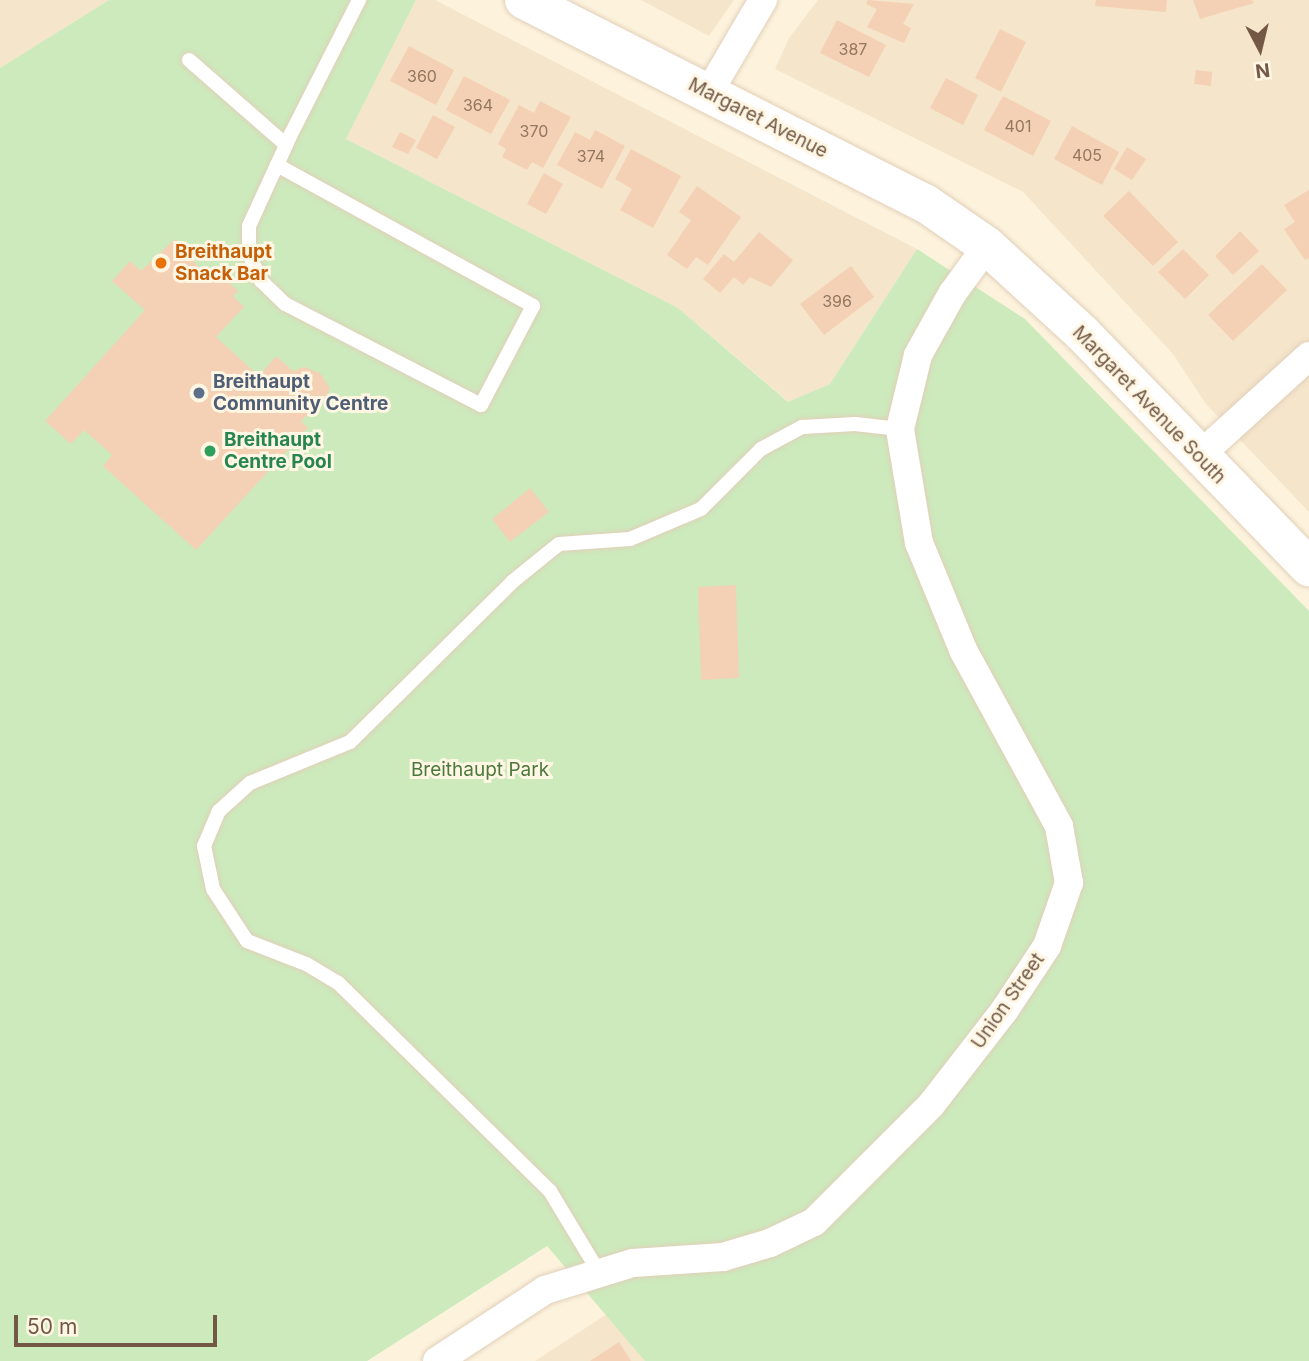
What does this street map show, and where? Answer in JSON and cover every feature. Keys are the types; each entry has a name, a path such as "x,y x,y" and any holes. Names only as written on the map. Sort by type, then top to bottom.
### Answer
{"street":[{"name":"Margaret Avenue","path":"524,0 925,203 987,246"},
{"path":"709,92 763,0"},
{"name":"Union Street","path":"437,1361 545,1290 633,1264 723,1257 770,1243 814,1222 901,1138 1004,1011 1047,946 1069,883 1059,826 964,652 919,543 900,429 918,355 952,294 987,246"},
{"name":"Margaret Avenue South","path":"987,246 1083,334 1198,457 1309,567"},
{"path":"1198,457 1309,356"}],"lane":[{"path":"277,164 533,306 481,405 350,335 316,323 285,304 261,281 249,254 249,226 277,164 286,145 359,0"},
{"path":"189,60 286,145"},
{"path":"600,1274 550,1191 338,983 306,964 247,941 213,889 204,846 219,811 250,783 350,742 512,582 559,544 630,539 701,509 761,449 802,427 855,424 900,429"}],"shaded area":[{"path":"0,0 109,0 0,68"},
{"path":"416,0 435,0 917,249 830,384 789,402 678,308 346,139"},
{"path":"641,0 734,0 709,36"},
{"path":"818,0 1309,0 1309,512 1206,404 1173,354 1023,192 775,69 789,38"},
{"path":"607,1314 645,1361 535,1361"}],"green space":[{"name":"Breithaupt Park","path":"109,0 416,0 346,139 678,308 788,402 830,384 917,249 1025,319 1309,611 1309,1361 645,1361 547,1246 367,1361 0,1361 0,68"}],"building":[{"path":"868,0 914,4 903,24 911,28 904,43 867,27 877,9 866,4"},
{"path":"1096,0 1167,0 1166,12 1095,6"},
{"path":"1193,0 1252,0 1254,3 1200,19"},
{"path":"837,20 886,45 869,77 820,53"},
{"path":"1000,29 1026,42 1001,92 975,78"},
{"path":"409,46 454,70 436,105 390,81"},
{"path":"1196,70 1212,72 1211,86 1194,84"},
{"path":"464,76 510,100 491,134 446,110"},
{"path":"946,78 978,95 963,125 930,108"},
{"path":"1003,96 1051,121 1033,156 984,130"},
{"path":"540,101 571,117 543,168 532,162 527,170 502,157 506,149 498,144 519,105 534,113"},
{"path":"433,115 455,127 437,159 416,148"},
{"path":"1072,126 1119,152 1102,185 1054,159"},
{"path":"595,130 625,146 602,189 557,165 575,132 590,140"},
{"path":"400,132 416,140 408,154 392,147"},
{"path":"1127,147 1146,159 1132,180 1114,169"},
{"path":"631,149 681,176 653,228 620,210 632,189 615,179"},
{"path":"544,173 563,184 546,214 527,204"},
{"path":"697,186 741,217 708,265 696,257 687,269 667,255 691,220 679,212"},
{"path":"1309,190 1309,258 1305,260 1284,229 1295,222 1284,205"},
{"path":"1129,191 1178,242 1153,266 1103,216"},
{"path":"1240,231 1259,251 1233,275 1215,256"},
{"path":"759,232 793,260 771,287 750,277 743,285 734,277 720,293 703,279 724,254 734,262"},
{"name":"Breithaupt Community Centre","path":"175,239 207,277 214,269 238,291 233,296 244,307 216,337 259,376 276,356 293,371 304,367 320,373 330,388 326,398 301,421 308,428 196,550 103,466 112,455 84,430 71,444 45,421 145,310 112,281 130,261 141,271"},
{"path":"1183,249 1209,275 1185,299 1158,272"},
{"path":"1262,264 1287,290 1233,341 1208,315"},
{"path":"851,266 874,297 824,335 800,304"},
{"path":"530,488 549,512 510,542 492,519"},
{"path":"736,585 739,678 701,680 698,587"},
{"path":"619,1342 631,1361 590,1361"}],"place":[{"name":"Breithaupt Snack Bar","path":"161,263"},
{"name":"Breithaupt Community Centre","path":"199,393"},
{"name":"Breithaupt Centre Pool","path":"210,451"}]}
